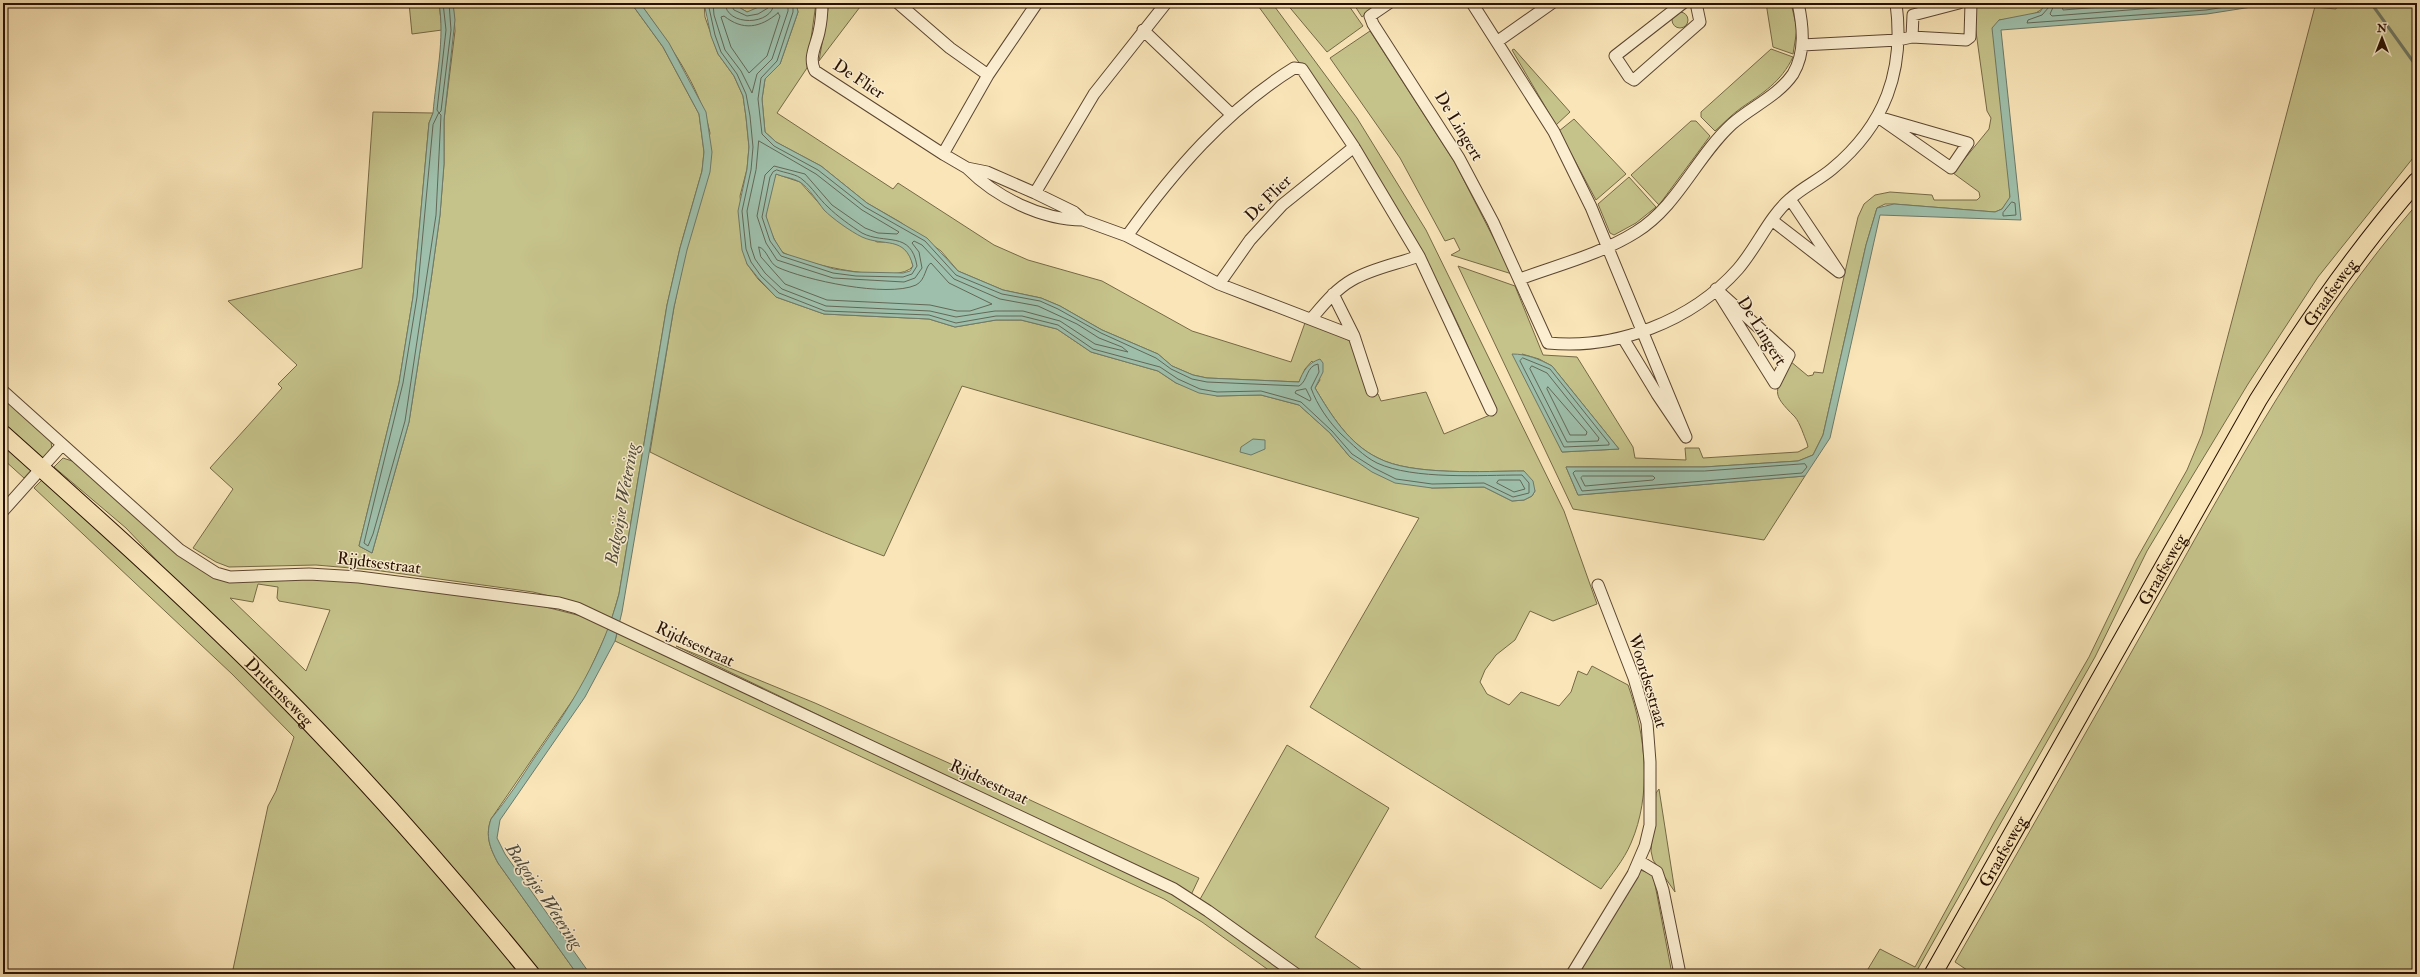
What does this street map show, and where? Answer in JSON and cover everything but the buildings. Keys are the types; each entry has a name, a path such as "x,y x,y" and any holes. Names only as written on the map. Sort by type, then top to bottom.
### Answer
{"main road":[{"name":"Graafseweg","path":"1933,974 2258,400 2288,351 2336,281 2417,181"},
{"name":"Drutenseweg","path":"3,434 181,596 314,726 429,853 531,974"}],"street":[{"name":"De Flier","path":"822,3 819,32 812,56 812,65 816,72 967,168 981,182 1022,206 1071,220 1083,220 1127,236 1219,284 1312,318 1354,336"},
{"path":"898,3 950,48 988,75"},
{"path":"943,154 988,75 1037,3"},
{"path":"1035,193 1094,94 1143,30 1166,3"},
{"name":"De Lingert","path":"1390,3 1370,16 1373,24 1460,158 1520,279 1548,343 1572,344 1623,338 1644,332 1682,313 1716,289 1742,264 1790,199 1832,169 1858,145 1878,117 1891,89 1898,59 1896,3"},
{"path":"1472,3 1498,41 1554,132 1609,246 1686,437 1657,394 1623,338"},
{"path":"1498,41 1552,3"},
{"path":"1683,3 1614,56 1629,77 1634,80 1700,22 1696,3"},
{"path":"1520,279 1609,246 1635,233 1662,211 1718,138 1748,111 1777,92 1792,74 1802,45 1802,18 1798,3"},
{"path":"1912,36 1913,15 1959,3"},
{"path":"1802,45 1898,40 1912,36 1966,40 1970,37 1971,3"},
{"path":"1143,30 1232,115"},
{"path":"1127,236 1160,190 1196,149 1232,115 1277,78 1294,68 1302,69 1354,148 1419,256 1491,410"},
{"path":"1878,117 1938,134 1968,143 1951,168 1878,117"},
{"name":"De Flier","path":"1219,284 1250,240 1282,205 1354,148"},
{"name":"De Flier","path":"967,168 987,172 1035,193 1074,212 1083,220"},
{"path":"1773,221 1838,272 1790,199"},
{"path":"1312,318 1333,294 1351,280 1373,270 1419,256"},
{"name":"De Lingert","path":"1716,289 1789,355 1774,383 1750,343 1716,289"},
{"path":"1333,294 1354,336 1372,391"},
{"name":"Rijdtsestraat","path":"3,390 62,445 180,550 216,573 230,577 309,574 359,577 559,603 623,628 1174,889 1296,974"},
{"path":"3,511 62,445"},
{"name":"Woordsestraat","path":"1572,974 1639,861 1648,834 1651,809 1647,723 1634,678 1598,585"},
{"path":"1639,861 1657,872 1663,890 1680,974"}],"shaded area":[{"path":"409,3 439,3 442,30 412,34"},
{"path":"453,3 631,3 663,47 699,114 704,152 702,171 680,248 667,305 619,594 612,618 562,599 533,592 374,570 316,565 229,567 216,562 193,548 233,489 210,468 282,388 278,384 297,365 228,301 362,268 373,112 433,113 429,123 413,297 399,383 359,546 372,553 409,422 431,280 440,215 444,164 444,120 455,31"},
{"path":"640,3 704,3 705,17 718,54 734,76 743,96 749,147 747,169 740,196 747,264 758,279 776,297 824,314 929,319 955,327 996,320 1021,320 1057,329 1091,352 1158,371 1176,383 1217,396 1261,395 1299,405 1330,433 1350,457 1432,488 1484,487 1512,501 1524,500 1532,496 1535,491 1524,471 1470,472 1410,468 1392,464 1368,452 1358,445 1342,428 1321,398 1315,388 1320,380 1312,361 1305,369 1299,382 1207,378 1193,375 1172,366 1158,354 1102,330 1060,306 1041,298 1003,290 958,271 941,251 900,222 867,203 821,166 776,142 765,132 762,99 765,79 780,64 798,12 796,3 816,3 807,68 777,113 893,189 898,183 994,245 1028,260 1102,281 1192,331 1291,362 1306,320 1350,341 1368,395 1378,394 1381,401 1426,392 1444,434 1495,413 1490,397 1449,304 1400,215 1373,171 1316,86 1256,3 1272,3 1357,118 1426,230 1564,511 1597,604 1553,621 1530,611 1515,640 1496,655 1485,670 1480,682 1487,694 1509,705 1521,692 1559,706 1571,692 1578,671 1587,675 1592,666 1628,685 1639,724 1642,744 1644,785 1642,805 1638,824 1631,843 1625,855 1601,889 1310,707 1419,518 962,386 884,556 824,533 650,452 674,307 710,133 699,98 691,81 672,49"},
{"path":"732,3 768,3 756,10 747,12"},
{"path":"829,3 863,3 819,61"},
{"path":"1286,3 1347,3 1363,26 1327,52"},
{"path":"1353,3 1379,3 1362,17"},
{"path":"1766,3 1791,3 1797,29 1793,54 1773,47"},
{"path":"1972,3 2046,5 2031,15 1999,20 2010,198 2002,209 1995,212 1894,204 1885,204 1877,208 1866,245 1823,435 1813,455 1798,461 1704,467 1566,467 1578,495 1805,476 1764,540 1573,509 1458,266 1515,286 1543,355 1577,357 1633,447 1635,458 1686,460 1685,448 1699,448 1703,458 1798,452 1808,447 1807,443 1797,420 1778,397 1778,386 1790,361 1808,376 1813,375 1814,372 1823,373 1858,217 1864,204 1875,195 1890,192 1932,195 1934,200 1977,200 1980,197 1979,192 1953,173 1989,129 1991,118 1987,111","holes":["1522,354 1539,359 1552,366 1619,449 1562,452"]},
{"path":"2337,3 2417,3 2417,153 2318,277 2248,384 2147,551 2095,657 1915,974 1865,974 1880,949 1915,967 1994,822 2089,657 2136,560 2187,470 2202,434 2314,10 2315,7 2336,9"},
{"path":"1677,12 1683,12 1688,17 1686,26 1683,28 1677,28 1672,23 1672,17"},
{"path":"1370,31 1455,163 1512,274 1451,255 1460,250 1454,238 1445,241 1400,158 1330,58"},
{"path":"1514,49 1570,112 1556,125 1512,50"},
{"path":"1771,49 1793,57 1788,66 1771,86 1737,111 1715,131 1701,117 1701,112"},
{"path":"1574,119 1626,174 1596,200 1559,131"},
{"path":"1691,121 1696,121 1710,136 1659,205 1631,175"},
{"path":"776,174 800,182 826,211 877,242 890,242 902,246 910,255 913,266 905,272 872,274 830,267 795,258 784,253 773,236 766,215"},
{"path":"1629,177 1656,207 1636,223 1614,235 1610,233 1598,204"},
{"path":"2417,204 2417,974 1973,974 1955,962 2217,501 2277,398 2309,347 2379,250"},
{"path":"3,397 51,441 52,450 48,457 40,459 3,426"},
{"path":"3,442 33,468 24,478 3,459"},
{"path":"63,458 75,462 208,573 320,577 518,600 585,617 609,628 583,685 491,819 488,831 489,842 498,863 577,974 540,974 487,909 126,528 54,467","holes":["258,584 278,587 277,598 279,601 330,610 306,671 230,598 253,602"]},
{"path":"44,478 239,660 360,785 522,974 232,974 268,806 276,791 294,737 232,674 34,488"},
{"path":"617,633 1170,893 1191,905 1291,974 1274,974 1202,922 1164,899 615,641"},
{"path":"676,646 815,703 1199,878 1191,895"},
{"path":"1287,745 1389,808 1315,937 1368,974 1304,974 1199,901"},
{"path":"1659,789 1675,892 1653,860 1651,851 1656,793"},
{"path":"1640,870 1653,874 1672,974 1573,974"}],"water":[{"path":"439,3 453,3 455,20 444,120 444,164 440,215 409,422 372,553 359,546 399,383 413,297 429,123 433,113 441,44 441,17"},
{"path":"631,3 640,3 669,43 706,112 712,152 710,172 687,250 674,307 622,612 615,641 585,697 500,820 497,838 505,854 590,974 577,974 498,863 489,842 488,831 491,819 514,789 573,699 595,659 612,616 619,594 667,305 680,248 702,171 704,152 699,114 663,47"},
{"path":"704,3 732,3 747,12 768,3 796,3 798,12 780,64 765,79 762,99 765,132 776,142 821,166 867,203 927,238 958,271 1003,290 1041,298 1060,306 1102,330 1158,354 1172,366 1193,375 1207,378 1299,382 1306,368 1320,359 1323,363 1323,372 1315,388 1342,428 1358,445 1368,452 1392,464 1410,468 1470,472 1524,471 1533,481 1535,491 1532,496 1524,500 1512,501 1484,487 1432,488 1395,483 1372,472 1350,457 1330,433 1299,405 1261,395 1217,396 1199,393 1176,383 1158,371 1091,352 1057,329 1021,320 996,320 955,327 929,319 824,314 776,297 747,264 742,250 738,211 747,169 749,147 743,96 734,76 718,54 711,36","holes":["776,174 800,182 810,191 824,210 852,232 870,240 899,246 905,250 913,266 910,271 903,273 856,272 834,269 783,253 774,239 766,216"]},
{"path":"2046,3 2277,3 2207,14 2001,30 2021,220 1880,215 1830,438 1805,476 1578,495 1566,467 1704,467 1798,461 1813,455 1823,435 1866,245 1877,208 1894,204 1995,212 2002,209 2010,197 1992,28 1999,20 2040,12"},
{"path":"1512,354 1533,357 1552,366 1619,449 1562,452"},
{"path":"1253,439 1265,440 1265,449 1251,455 1240,452 1241,447"}],"waterway":[{"path":"2371,3 2417,67"}],"water label":[{"name":"Balgoijse Wetering","path":"622,504"},
{"name":"Balgoijse Wetering","path":"544,896"}]}
